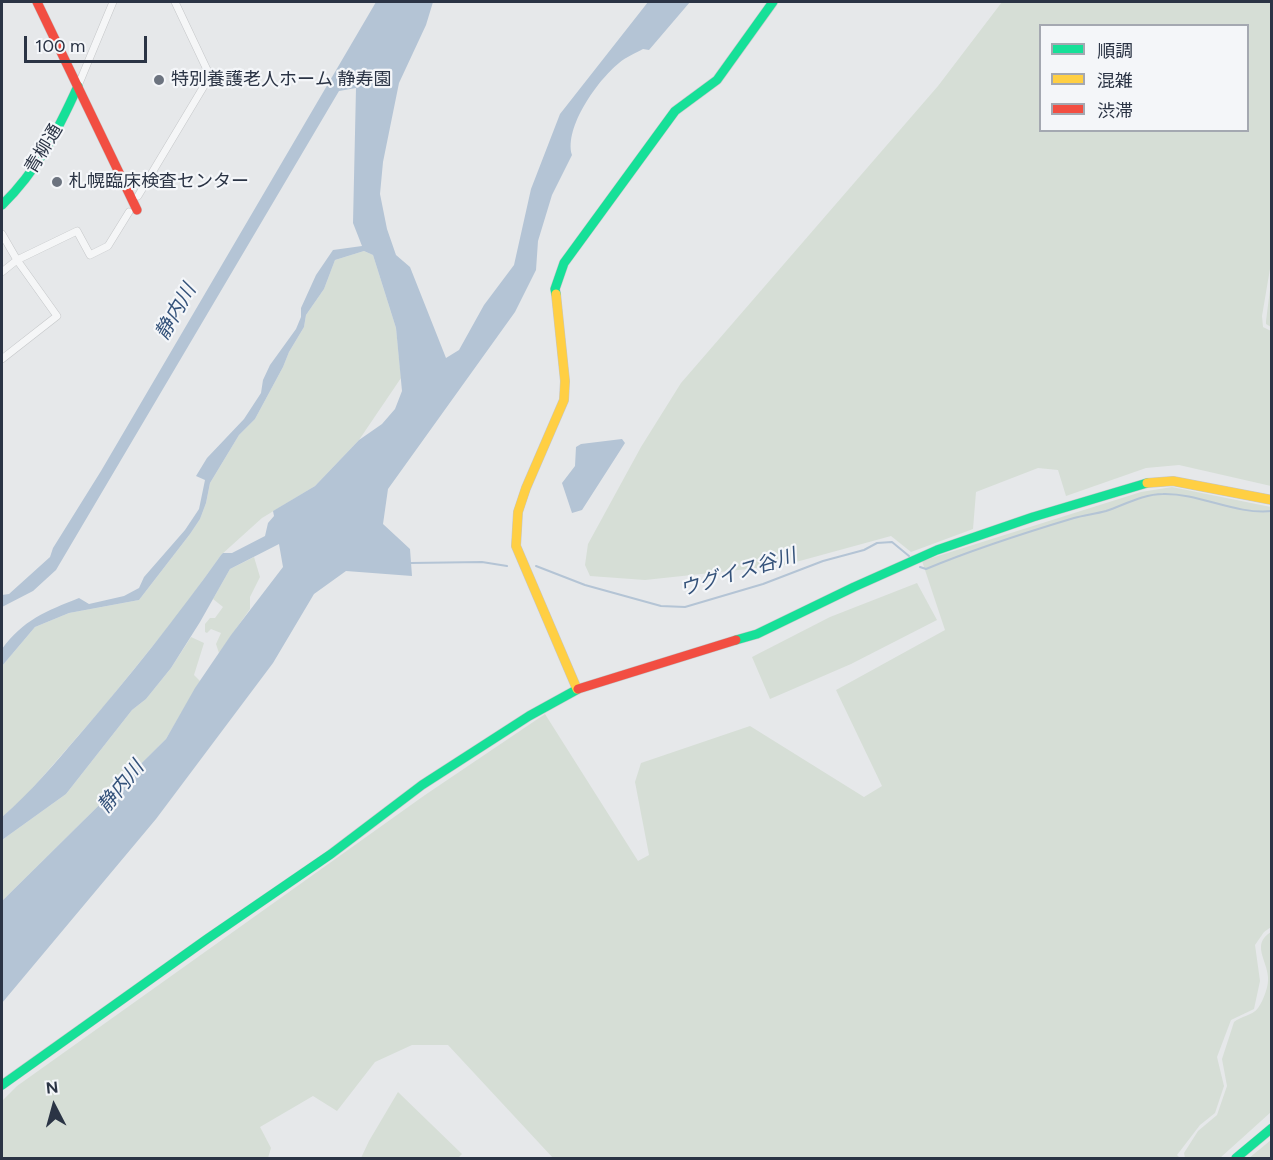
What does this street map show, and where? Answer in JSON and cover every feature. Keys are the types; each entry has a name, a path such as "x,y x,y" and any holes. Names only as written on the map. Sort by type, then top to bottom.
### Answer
{"street":[{"path":"2,272 17,260 77,231 90,255 108,246 133,211 78,86 37,2"},
{"path":"78,86 112,2"},
{"path":"138,196 210,76 175,2"},
{"path":"576,689 516,546 518,512 523,496 564,400 565,381 555,289 564,263 675,111 717,80 773,2"},
{"name":"青柳通","path":"2,206 16,192 47,151 78,86"},
{"path":"2,234 17,260 57,316 2,359"},
{"path":"2,1085 331,854 422,785 529,716 576,689 757,634 854,586 938,550 1033,517 1128,488 1148,483 1173,481 1272,500"},
{"path":"1236,1158 1272,1128"}],"shaded area":[{"path":"1002,2 1271,2 1272,257 1262,316 1263,327 1271,331 1271,486 1179,465 1146,468 1066,496 1058,470 1038,468 976,492 973,529 911,552 891,536 785,565 645,580 590,576 585,565 588,544 641,447 681,383 938,86"},
{"path":"364,251 373,255 396,328 401,378 359,440 315,486 262,518 221,555 181,611 105,705 24,798 2,817 2,666 35,627 69,613 139,600 200,519 210,483 239,435 255,419 304,327 306,315 324,289 335,260"},
{"path":"1271,282 1271,327 1266,324 1266,321"},
{"path":"1172,487 1271,507 1271,927 1264,932 1255,945 1260,981 1254,1009 1231,1020 1217,1057 1224,1086 1215,1113 1200,1125 1177,1155 1180,1158 553,1158 448,1045 412,1045 375,1062 337,1111 313,1096 260,1127 271,1148 268,1158 2,1158 2,1101 17,1086 425,795 545,714 638,861 649,855 635,782 641,763 750,726 864,797 882,786 836,690 945,630 922,561 1141,492"},
{"path":"254,557 260,577 250,597 250,609 219,653 216,644 221,633 211,629 205,632 205,624 210,618 215,618 223,607 213,599 230,569"},
{"path":"917,583 937,620 851,664 770,699 752,657 830,617"},
{"path":"191,637 204,643 194,675 200,681 166,739 2,901 2,840 66,794 132,710 146,699 171,668"},
{"path":"1271,932 1271,1112 1220,1158 1185,1158 1184,1153 1198,1131 1217,1115 1227,1086 1222,1059 1234,1022 1256,1011 1265,993 1268,977 1261,947 1265,937"},
{"path":"398,1092 462,1154 458,1158 361,1158"},
{"path":"1271,1140 1271,1158 1249,1158"}],"water":[{"name":"静内川","path":"376,2 433,2 426,25 399,83 383,162 380,194 387,229 396,255 410,267 446,358 459,350 484,305 514,265 531,189 560,114 648,2 690,2 649,50 643,49 622,61 593,92 573,131 572,155 552,195 538,241 536,270 515,312 388,489 383,524 410,549 412,576 346,571 314,594 273,663 156,819 2,1003 2,901 166,739 195,688 231,635 283,567 279,544 230,569 171,668 146,699 132,710 66,794 2,840 2,817 42,777 135,669 221,555 232,553 265,536 268,523 274,516 273,511 315,486 359,440 382,424 395,409 402,391 396,328 373,255 364,251 335,260 324,289 306,315 304,327 255,419 239,435 210,483 200,519 139,600 69,613 35,627 2,666 2,649 18,631 36,618 79,598 89,604 124,596 139,588 144,577 185,530 199,509 205,480 196,476 207,458 244,419 261,393 263,380 270,365 296,329 301,317 301,308 316,275 333,250 362,246 353,223 356,88 339,91 56,570 33,591 2,607 2,595 9,594 50,557 53,548 101,471"},
{"path":"622,439 625,443 582,510 572,513 562,483 575,466 576,447 581,444"}],"waterway":[{"name":"ウグイス谷川","path":"920,567 926,569 1018,535 1106,511 1156,494 1190,497 1245,510 1272,511"},
{"name":"ウグイス谷川","path":"536,566 585,585 661,606 685,607 763,584 823,561 864,550 877,543 892,542 909,556"},
{"name":"ウグイス谷川","path":"411,563 482,562 507,566"}],"traffic: fast":[{"path":"556,294 555,289 564,263 675,111 717,80 773,2"},
{"path":"2,205 26,178 46,149 78,86"},
{"path":"736,640 757,634 937,550 1033,517 1147,483"},
{"path":"2,1085 331,854 422,785 529,716 578,689"},
{"path":"1236,1158 1272,1128"}],"traffic: slow":[{"path":"556,294 565,381 564,400 518,512 516,546 577,689"},
{"path":"1147,483 1173,481 1272,500"}],"traffic: jam":[{"path":"37,2 137,210"},
{"path":"578,689 736,640"}],"place":[{"name":"特別養護老人ホーム 静寿園","path":"159,80"},
{"name":"札幌臨床検査センター","path":"57,182"}]}
